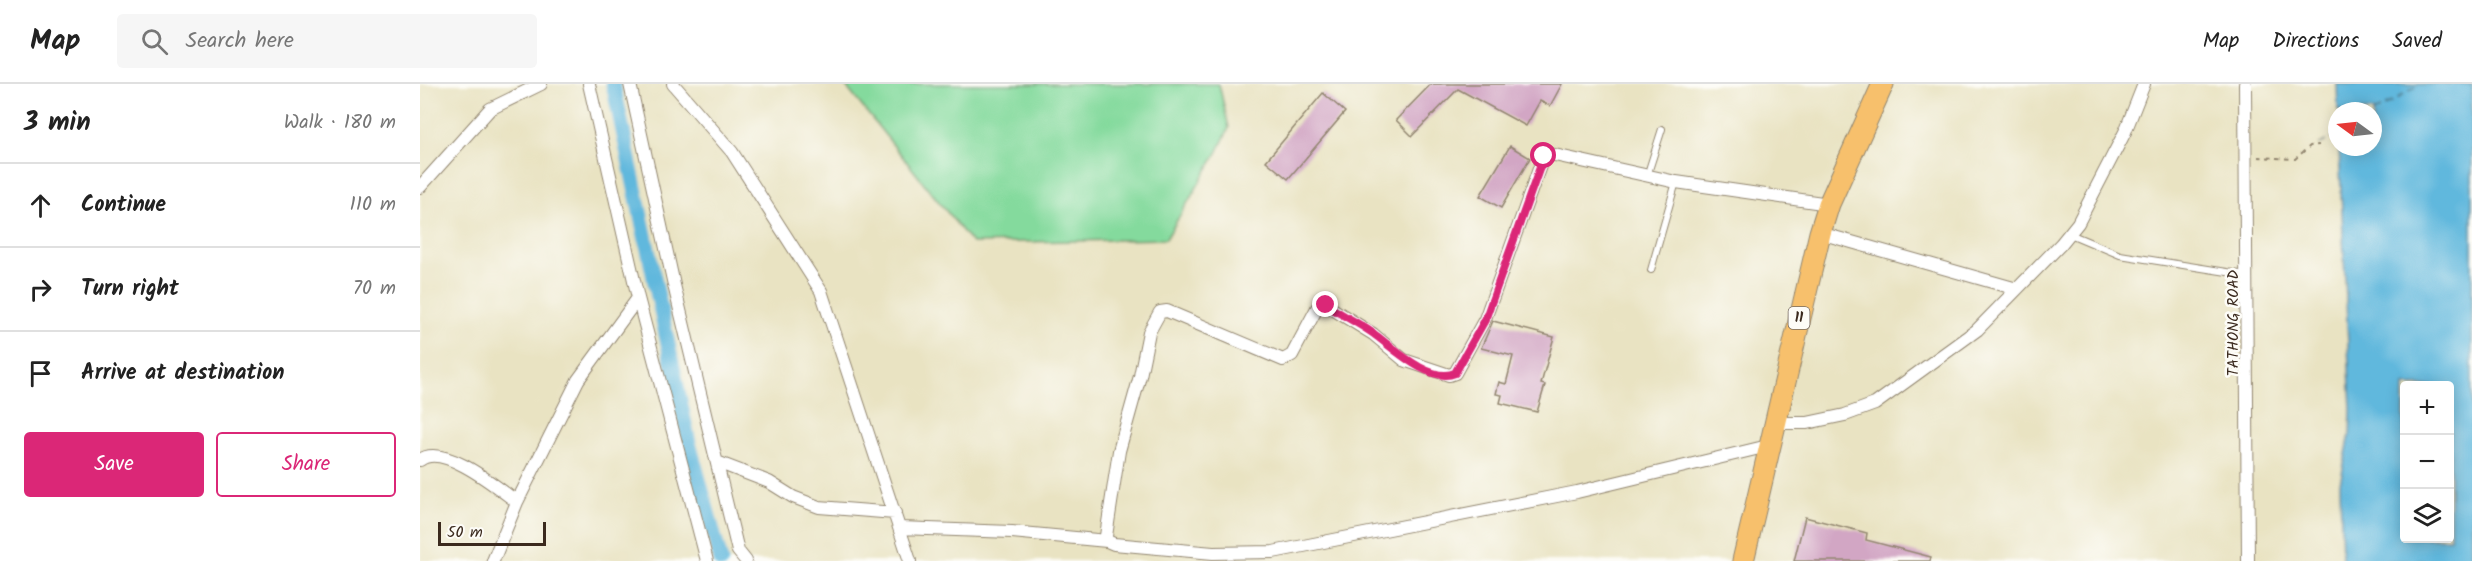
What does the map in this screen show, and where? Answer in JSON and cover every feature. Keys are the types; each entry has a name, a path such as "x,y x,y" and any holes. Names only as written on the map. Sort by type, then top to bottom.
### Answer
{"highway":[{"name":"11","path":"1743,561 1768,446 1820,233 1829,204 1883,84"}],"street":[{"path":"420,187 490,109 541,84"},
{"path":"589,84 638,298 706,561"},
{"path":"630,84 674,285 738,551 746,561"},
{"path":"673,84 732,152 821,291 910,561"},
{"path":"1774,423 1808,423 1845,415 1875,404 1977,330 2070,234 2125,132 2144,84"},
{"name":"TATHONG ROAD","path":"2245,84 2248,561"},
{"path":"1107,541 1119,451 1149,332 1160,312 1167,311 1283,360 1292,355 1317,308 1326,305 1373,334 1404,360 1449,375 1455,373 1485,320 1544,156 1550,154 1676,182 1829,204"},
{"path":"1820,233 2017,289"},
{"path":"493,561 517,502 578,380 638,298"},
{"path":"900,528 1012,532 1213,553 1274,556 1577,492 1768,446"},
{"path":"420,460 424,457 442,456 475,472 517,502"},
{"path":"717,462 769,482 793,497 819,507 896,513"}],"lane":[{"path":"1647,176 1662,129"},
{"path":"1651,270 1676,182"},
{"path":"2070,234 2120,255 2248,276"}],"path":[{"path":"2247,156 2295,159 2310,146 2319,145"}],"green space":[{"path":"844,84 1219,84 1229,128 1216,155 1166,239 972,243"}],"water":[{"path":"2337,84 2472,84 2472,561 2342,561 2340,483 2350,435 2351,410 2339,156 2382,156 2382,102 2338,102"}],"building":[{"path":"1431,84 1562,84 1550,106 1540,101 1526,126 1458,89 1412,136 1396,120"},
{"path":"1323,93 1345,112 1288,179 1266,161"},
{"path":"1510,146 1530,158 1501,208 1480,196"},
{"path":"1493,321 1554,337 1541,384 1545,385 1537,412 1500,403 1502,395 1496,394 1499,382 1506,384 1513,356 1481,348"},
{"path":"1805,517 1867,533 1866,540 1931,557 1930,561 1794,561"}],"waterway":[{"path":"613,84 689,443 721,561"}],"ferry route":[{"path":"2382,108 2421,84"},
{"path":"2319,145 2328,140"}],"route":[{"path":"1326,305 1373,334 1404,360 1441,374 1455,373 1485,320 1544,156"}]}
